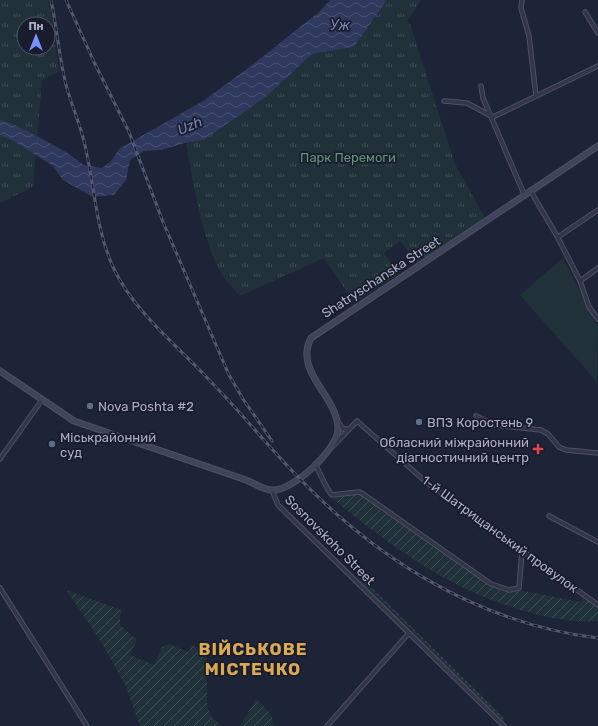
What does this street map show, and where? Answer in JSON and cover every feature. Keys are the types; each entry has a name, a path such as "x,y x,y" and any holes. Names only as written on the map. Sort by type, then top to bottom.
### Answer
{"street":[{"path":"522,0 521,8 529,38 536,96"},
{"path":"586,12 598,33"},
{"path":"493,117 598,66"},
{"path":"481,86 483,98 493,117 524,194"},
{"path":"444,101 467,103 493,117"},
{"name":"Shatryschanska Street","path":"272,490 280,489 302,476 316,464 332,447 338,432 336,417 306,360 307,346 311,338 524,194 598,146"},
{"path":"530,190 558,238 580,281 588,306 598,319"},
{"path":"558,238 598,210"},
{"path":"580,281 598,268"},
{"name":"Sosnovskoho Street","path":"0,371 74,421 272,490 274,500 278,505 504,726"},
{"path":"0,459 42,400"},
{"path":"476,416 493,425 541,430 548,434 557,446 566,450 598,453"},
{"path":"336,417 343,429 350,429"},
{"name":"1-й Шатрищанський провулок","path":"350,429 357,421 426,482 598,605"},
{"path":"332,447 350,429"},
{"path":"316,464 325,480 327,490 332,495 359,492 364,494 491,584 508,590 518,588 522,551"},
{"path":"549,516 598,542"},
{"path":"0,588 87,726"},
{"path":"327,726 409,633"}],"green space":[{"path":"0,0 49,0 51,16 16,16 16,56 56,56 56,50 59,72 42,80 33,187 0,203"},
{"name":"Парк Перемоги","path":"387,0 421,0 407,21 410,24 455,164 485,218 417,263 400,241 384,253 399,274 354,303 324,258 240,296 224,278 210,248 200,213 186,143 204,140 267,96 312,54 354,47"},
{"path":"563,258 598,327 597,382 520,295"},
{"path":"351,494 363,497 489,585 504,590 523,591 581,602 583,597 598,608 598,621 566,620 535,614 479,595 453,582 403,553 333,499 342,495"},
{"path":"360,576 505,719 503,721 360,581"},
{"path":"66,590 122,610 120,625 137,640 130,655 154,665 162,647 169,644 189,652 192,645 207,651 207,706 210,715 221,726 140,726 125,684 100,640"},
{"path":"256,699 271,714 274,726 240,726"}],"water":[{"name":"Уж","path":"330,0 387,0 354,47 312,54 267,96 204,140 185,143 161,150 144,151 130,160 126,180 114,195 93,197 63,180 53,166 12,140 0,135 0,120 15,125 37,136 66,152 84,165 102,168 111,161 119,149 203,101 251,66 319,12"}],"railway":[{"path":"51,0 68,93 84,142 103,240 114,269 133,300 145,315 222,394 300,479 331,509 364,537 399,562 436,584 474,603 514,619 555,631 598,638"},
{"path":"66,0 95,64 129,132 163,222 229,375 243,399 272,441"}],"place":[{"name":"Nova Poshta #2","path":"90,406"},
{"name":"ВПЗ Коростень 9","path":"419,422"},
{"name":"Міськрайонний суд","path":"52,444"},
{"name":"Обласний міжрайонний діагностичний центр","path":"538,449"}],"district":[{"name":"ВІЙСЬКОВЕ МІСТЕЧКО","path":"253,659"}],"water label":[{"name":"Uzh","path":"190,126"}]}
